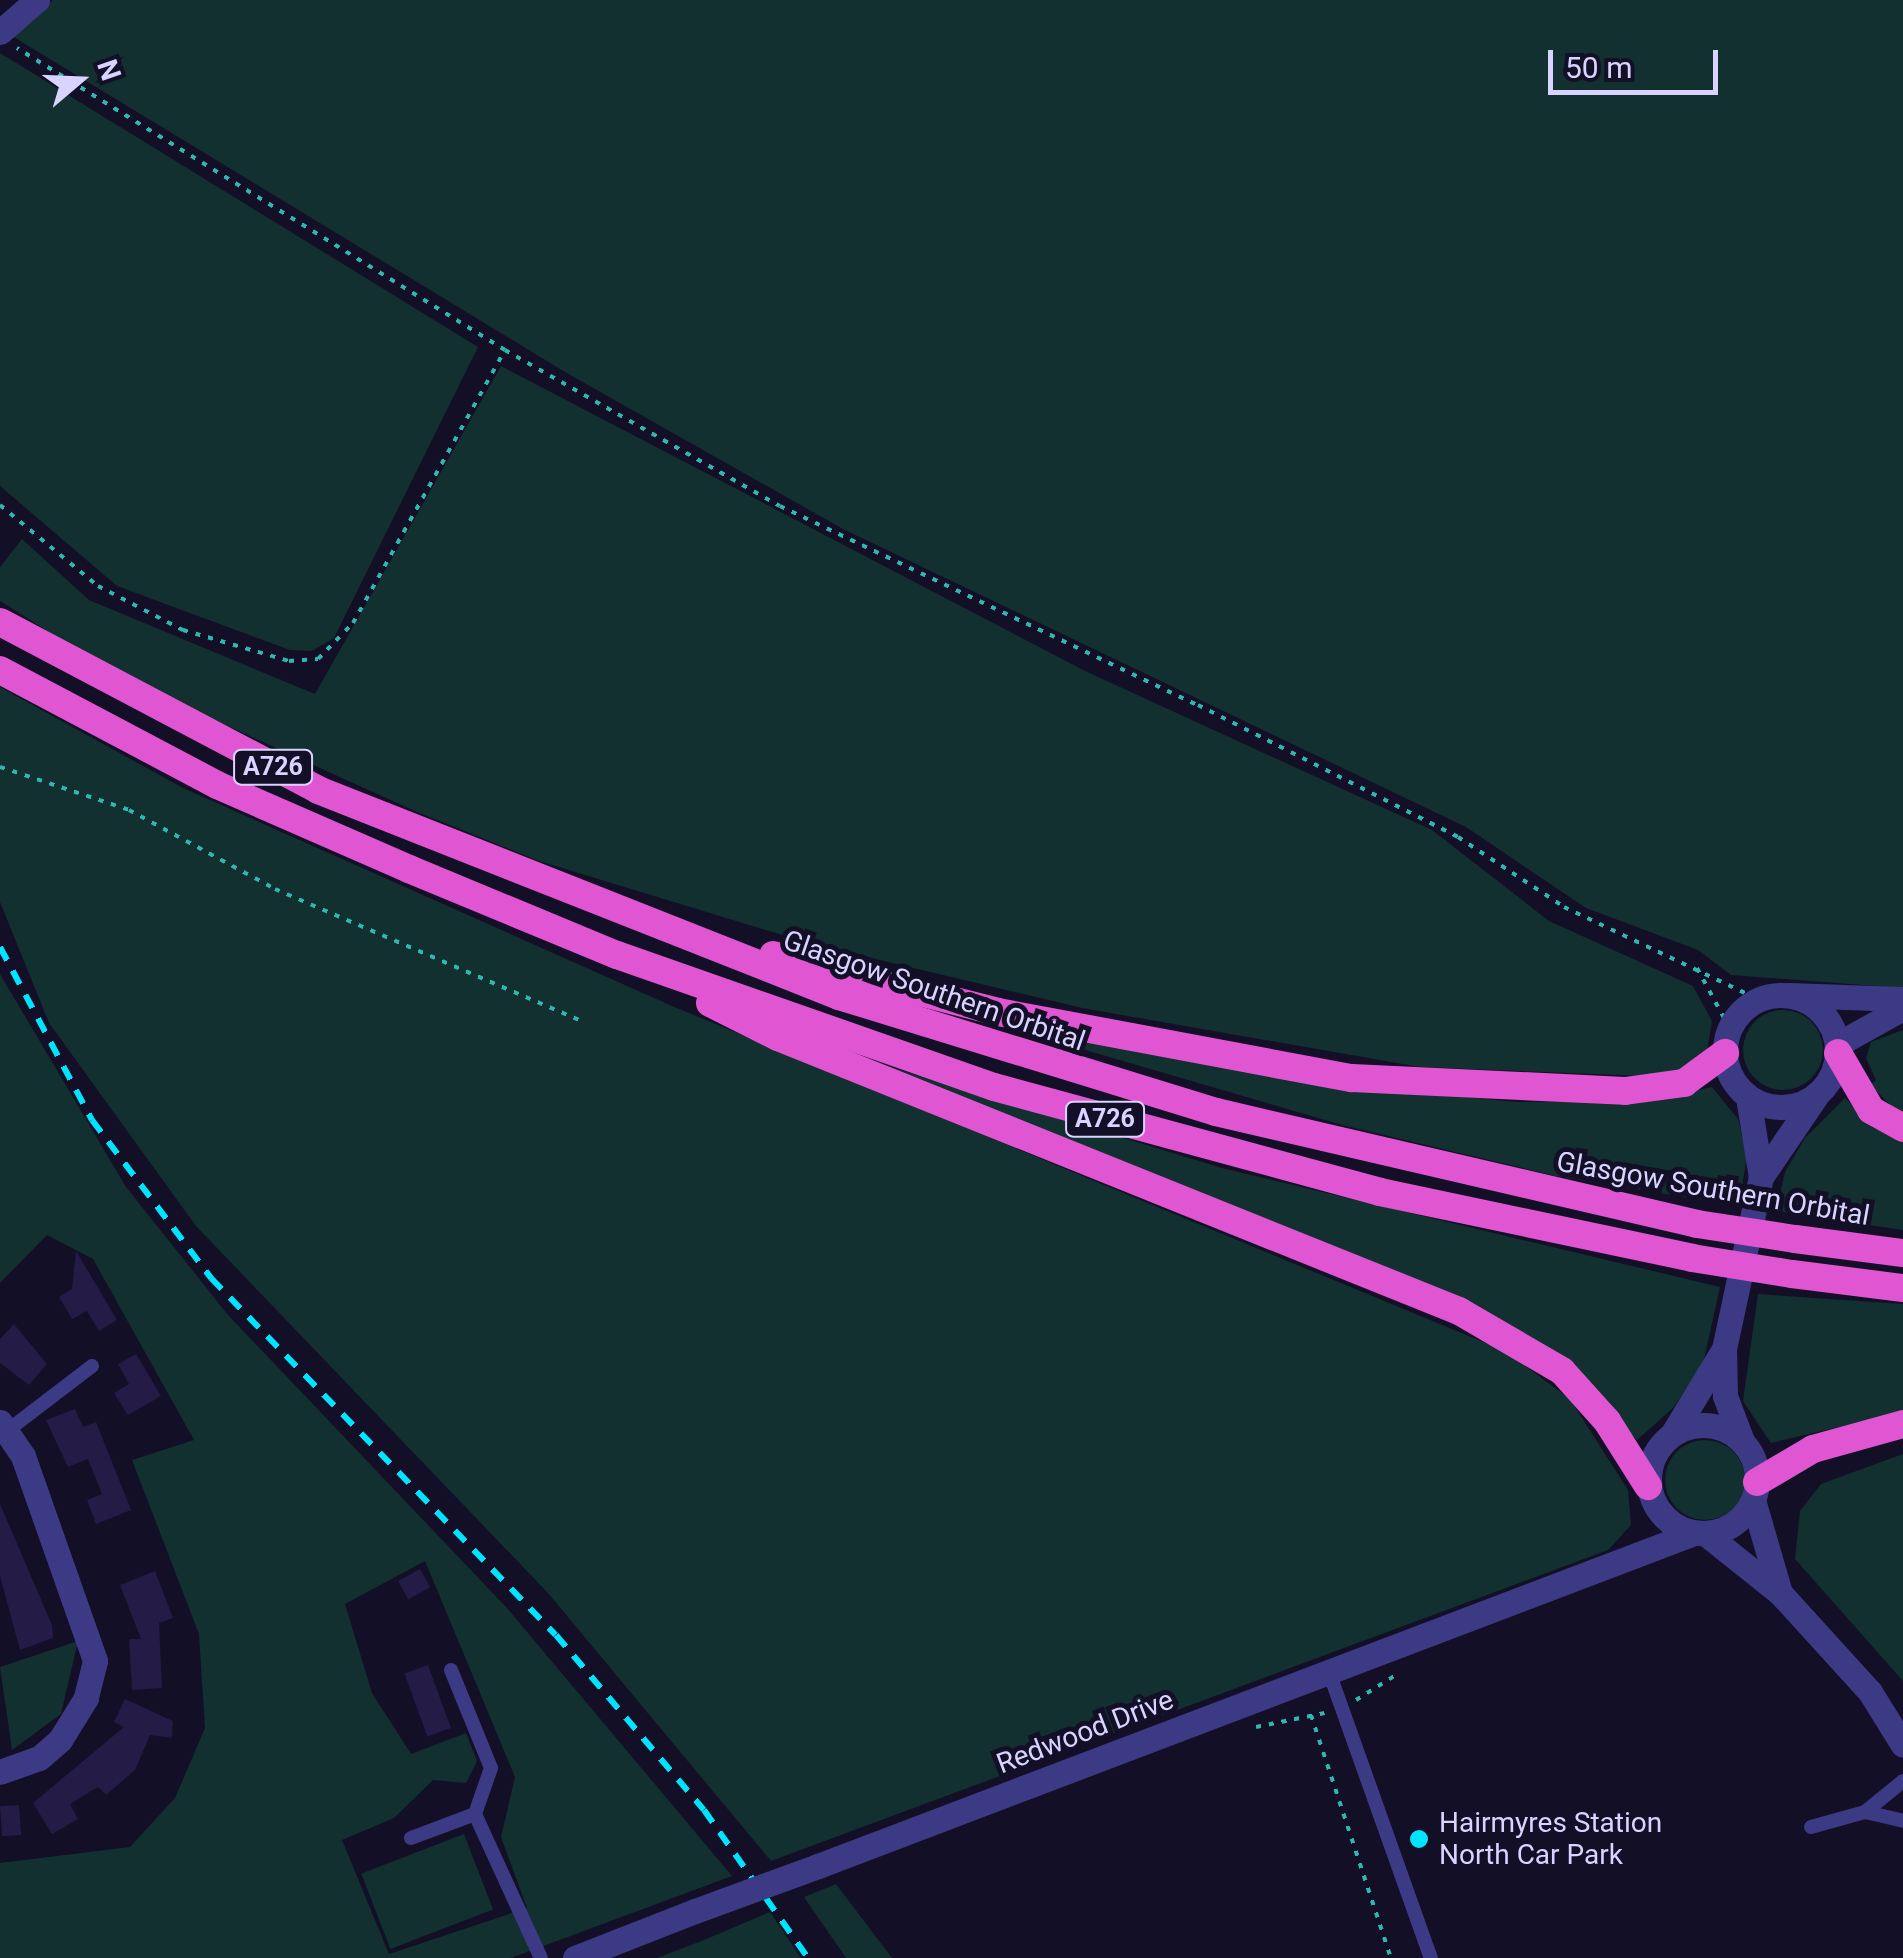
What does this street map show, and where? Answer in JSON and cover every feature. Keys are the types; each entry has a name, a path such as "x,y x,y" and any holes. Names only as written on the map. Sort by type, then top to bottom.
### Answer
{"highway":[{"name":"Glasgow Southern Orbital","path":"0,622 318,790 641,922 1038,1062 1394,1158 1697,1224 1903,1253"},
{"name":"A726","path":"0,670 217,785 617,954 1065,1107 1380,1192 1692,1258 1903,1288"},
{"name":"A726","path":"641,922 998,1012 1352,1078 1624,1091 1684,1083 1727,1041"},
{"name":"A726","path":"617,954 778,1038 1459,1312 1562,1371 1607,1420 1650,1494"},
{"path":"1838,1048 1871,1110 1903,1128"},
{"path":"1755,1491 1813,1448 1903,1424"}],"street":[{"path":"0,35 37,0"},
{"path":"1789,995 1820,1010 1838,1048"},
{"path":"1780,1593 1742,1441 1725,1396 1724,1349 1761,1177 1748,1097 1727,1041 1760,1000 1789,995 1903,999"},
{"path":"1761,1177 1816,1096 1838,1048 1903,1008"},
{"path":"1748,1097 1783,1108 1816,1096"},
{"path":"1616,1561 1636,1542 1650,1494 1654,1453 1673,1433 1724,1349"},
{"path":"1673,1433 1713,1425 1742,1441"},
{"path":"0,1772 60,1740 86,1698 95,1661 78,1600 3,1426"},
{"path":"1700,1534 1735,1523 1755,1491"},
{"path":"1650,1494 1780,1593 1870,1692 1903,1745"},
{"name":"Redwood Drive","path":"575,1958 1616,1561 1700,1534"},
{"path":"1870,1692 1903,1704"}],"lane":[{"path":"3,1426 92,1366"},
{"path":"451,1670 491,1768 475,1814 541,1958"},
{"path":"1329,1672 1431,1958"},
{"path":"1810,1828 1864,1812 1903,1781"},
{"path":"1864,1812 1903,1821"},
{"path":"411,1838 475,1814"}],"path":[{"path":"0,35 505,350 780,506 1198,706 1458,836 1564,907 1694,964 1760,1000"},
{"path":"0,504 98,586 183,630 289,660 318,659 353,623 505,350"},
{"path":"0,767 129,810 275,888 582,1021"},
{"path":"1694,964 1727,1041"},
{"path":"1311,1716 1391,1958"}],"green space":[{"path":"53,0 1903,0 1903,988 1731,975 1698,950 1586,908 1466,827 843,529 565,372 12,36"},
{"path":"0,53 478,347 334,638 312,651 290,650 117,586 0,486"},
{"path":"501,366 1085,671 1432,830 1549,921 1693,986 1712,1021 1707,1052 1681,1072 1646,1076 1420,1067 1082,1008 812,944 539,861 417,812 122,678 0,601 0,567 22,539 89,600 315,694"},
{"path":"0,687 183,788 672,1006 1505,1351 1570,1399 1628,1490 1631,1525 1608,1550 771,1861 548,1593 196,1226 49,1023 0,902"},
{"path":"0,974 126,1187 228,1315 507,1608 732,1876 511,1958 0,1958 0,1863 130,1847 175,1798 205,1728 199,1634 132,1460 194,1440 93,1259 47,1235 0,1283","holes":["425,1561 515,1777 501,1837 527,1908 389,1954 342,1840 394,1818 433,1780 466,1783 477,1761 466,1733 411,1754 372,1693 345,1604"]},
{"path":"948,1010 1319,1083 1516,1102 1648,1101 1712,1087 1738,1119 1747,1156 1739,1206 1556,1176 1342,1125"},
{"path":"1783,1010 1798,1013 1811,1022 1820,1035 1820,1065 1811,1078 1798,1087 1783,1090 1768,1087 1755,1078 1746,1065 1743,1050 1746,1035 1755,1022 1768,1013"},
{"path":"1903,1030 1903,1117 1870,1085 1876,1080 1866,1058 1871,1042"},
{"path":"884,1065 1222,1168 1720,1287 1703,1364 1673,1408 1637,1440 1552,1352"},
{"path":"1845,1098 1872,1127 1903,1142 1903,1230 1776,1211 1785,1172 1805,1138"},
{"path":"1758,1294 1903,1304 1903,1412 1771,1443 1743,1401"},
{"path":"1705,1440 1720,1443 1733,1452 1742,1465 1742,1495 1733,1508 1720,1517 1705,1520 1690,1517 1677,1508 1668,1495 1665,1480 1668,1465 1677,1452 1690,1443"},
{"path":"1903,1454 1903,1681 1795,1559 1800,1511 1821,1484"},
{"path":"78,1641 61,1714 12,1750 0,1667"},
{"path":"464,1834 493,1910 390,1949 361,1873"},
{"path":"836,1884 892,1958 846,1958 804,1897"},
{"path":"770,1912 801,1958 657,1958 704,1940"}],"building":[{"path":"76,1251 117,1320 99,1331 87,1311 72,1319 59,1297 72,1289"},
{"path":"14,1324 47,1364 29,1385 0,1363 0,1339"},
{"path":"136,1354 161,1396 128,1415 114,1393 129,1384 118,1364"},
{"path":"75,1409 83,1427 96,1422 131,1510 96,1524 87,1500 102,1494 88,1459 68,1467 46,1420"},
{"path":"0,1504 52,1625 53,1638 20,1650 0,1576"},
{"path":"420,1569 430,1587 408,1599 398,1581"},
{"path":"155,1571 173,1618 159,1623 162,1688 132,1690 129,1639 141,1639 120,1585"},
{"path":"428,1665 451,1728 427,1737 405,1674"},
{"path":"125,1699 173,1721 172,1738 150,1735 135,1770 106,1795 98,1787 70,1804 78,1819 52,1834 33,1803 124,1727 114,1722"},
{"path":"19,1805 21,1835 2,1836 0,1806"}],"railway":[{"path":"0,947 92,1120 211,1278 556,1635 704,1810 808,1958"}],"place":[{"name":"Hairmyres Station North Car Park","path":"1419,1839"}]}
